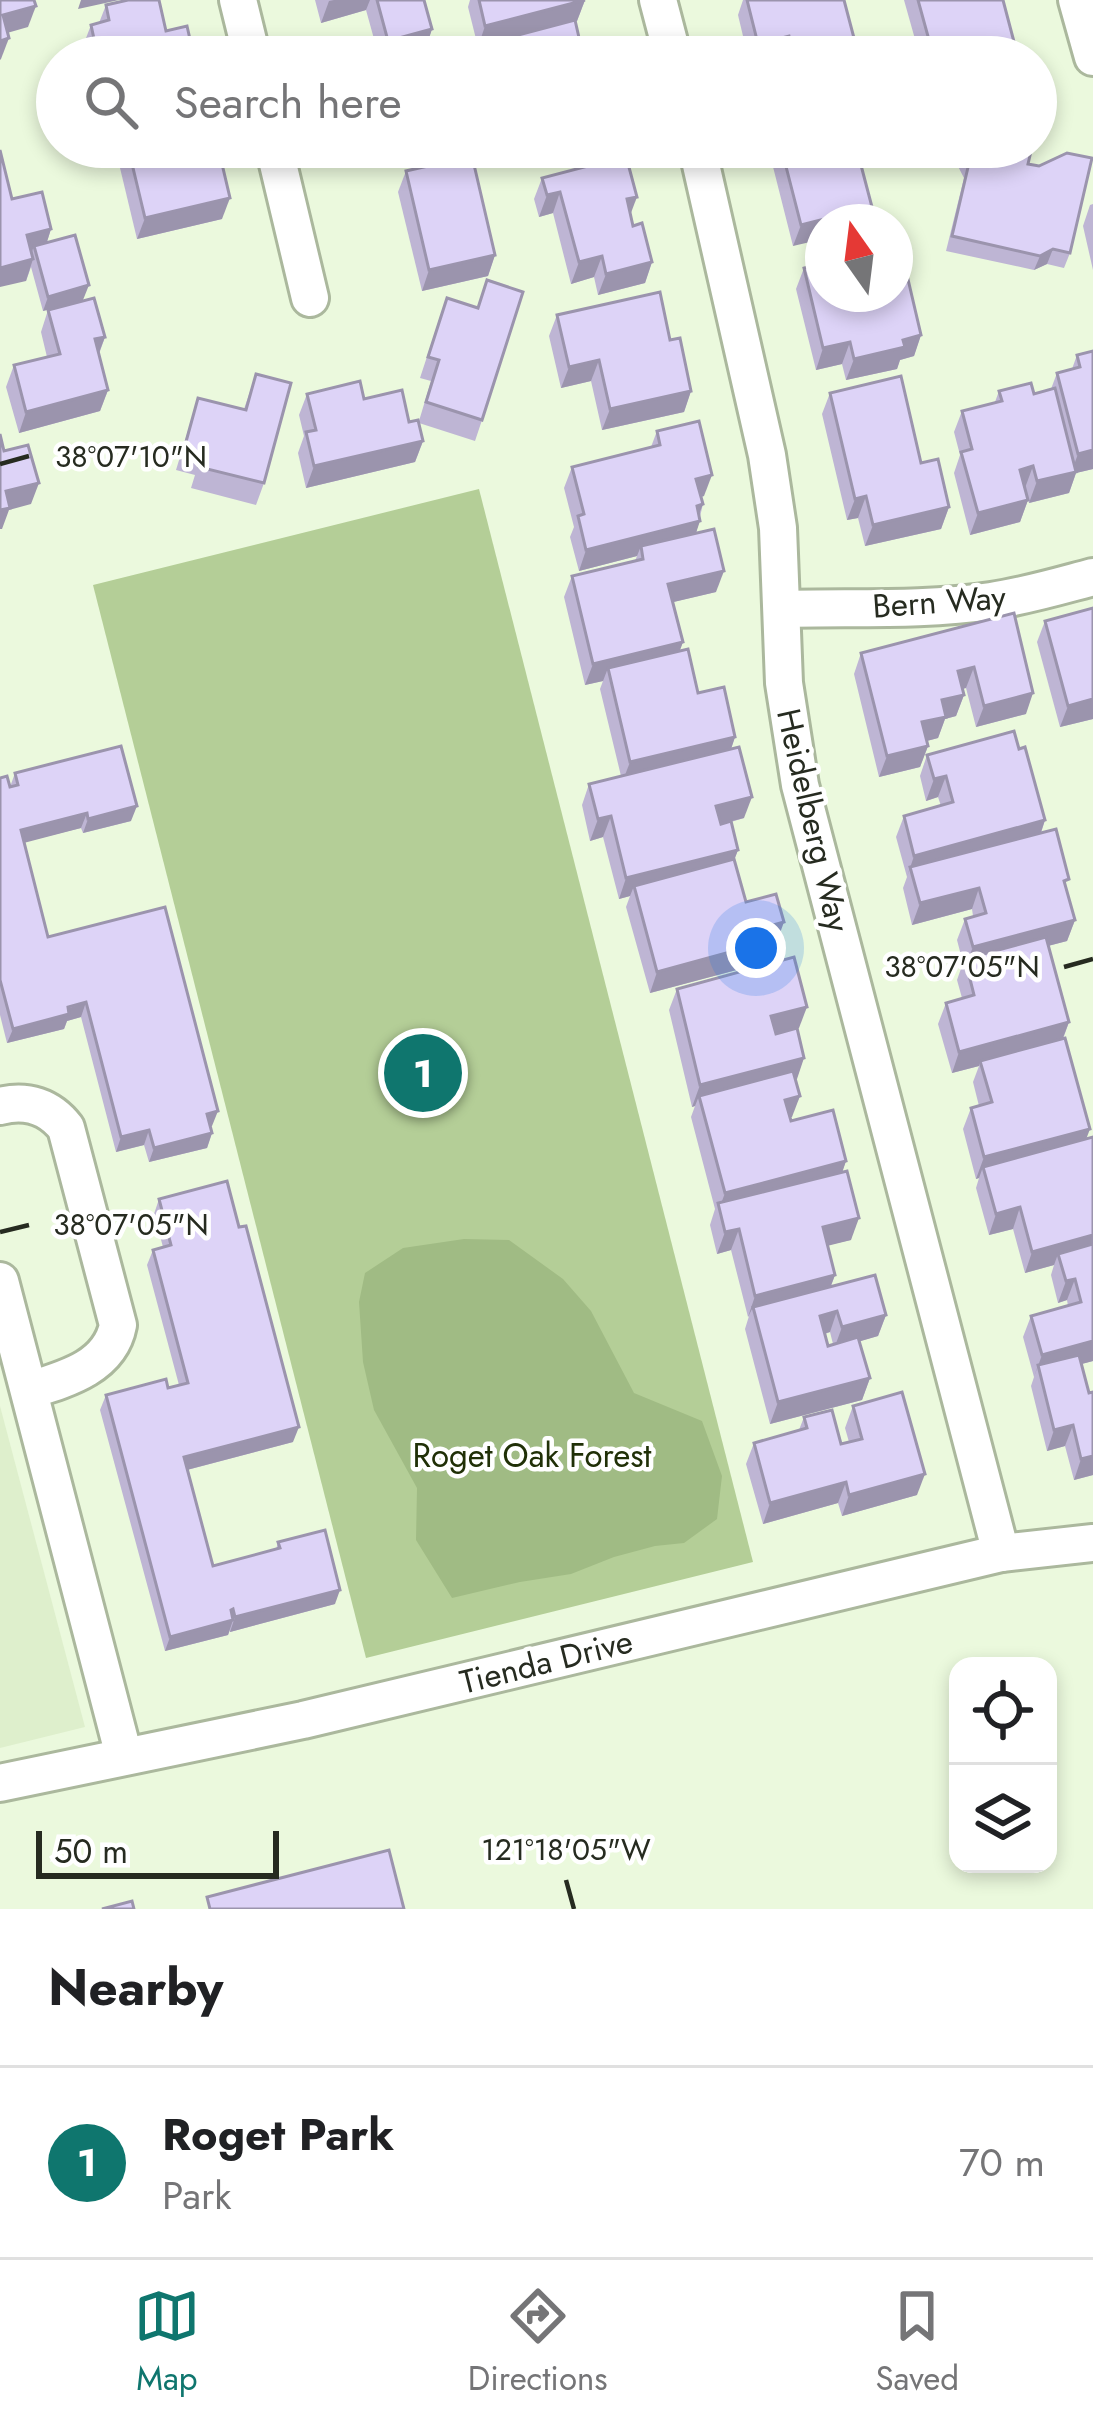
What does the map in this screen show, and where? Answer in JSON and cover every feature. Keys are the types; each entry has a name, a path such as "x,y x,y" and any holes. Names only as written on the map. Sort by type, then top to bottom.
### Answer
{"street":[{"path":"238,0 247,36"},
{"path":"658,0 667,36"},
{"path":"1077,0 1093,57"},
{"path":"279,168 310,298"},
{"name":"Heidelberg Way","path":"702,168 767,455 778,528 785,698 800,785 1000,1553"},
{"name":"Bern Way","path":"782,609 987,602 1093,577"},
{"path":"0,1106 38,1106 66,1128 118,1324 111,1345 90,1366 30,1390"},
{"path":"0,1281 124,1756"},
{"name":"Tienda Drive","path":"0,1783 303,1720 1000,1553 1093,1543"}],"shaded area":[{"path":"0,1406 85,1727 0,1748"}],"green space":[{"path":"479,489 753,1562 366,1658 93,585"},
{"name":"Roget Oak Forest","path":"464,1239 509,1240 563,1279 591,1311 634,1393 702,1421 722,1476 717,1519 684,1543 614,1557 571,1574 452,1598 416,1540 417,1488 374,1410 363,1362 359,1302 365,1273 403,1248"}],"building":[{"path":"0,0 34,0 36,6 3,15 9,38 0,41"},
{"path":"159,0 166,31 187,26 189,36 93,36 91,25 109,20 106,5"},
{"path":"377,0 424,0 432,29 387,36"},
{"path":"479,0 585,0 485,26"},
{"path":"747,0 844,0 853,36 789,36 756,36"},
{"path":"918,0 1003,0 1012,36 928,36"},
{"path":"575,20 579,36 514,36"},
{"path":"0,150 12,199 42,192 51,229 27,235 33,259 0,268"},
{"path":"1067,153 1092,158 1070,253 1053,249 1040,256 952,236 968,168 1057,168 1057,158"},
{"path":"133,168 223,168 230,198 145,218"},
{"path":"475,168 495,255 429,270 406,171"},
{"path":"580,168 629,168 637,197 627,199 633,226 642,223 652,262 606,274 602,256 579,262 560,192 547,195 542,178"},
{"path":"786,168 862,168 871,204 805,204 805,224 801,225"},
{"path":"75,235 89,285 48,297 34,246"},
{"path":"487,280 523,292 482,420 426,402 439,360 428,357 447,298 478,308"},
{"path":"660,292 670,340 680,338 691,391 610,409 599,360 569,367 557,315"},
{"path":"94,298 105,337 95,339 108,390 26,412 14,365 60,354 48,310"},
{"path":"913,301 921,335 903,340 905,347 854,359 850,342 823,348 814,312 913,312"},
{"path":"1093,351 1093,450 1078,454 1057,373 1080,367 1077,355"},
{"path":"256,374 291,383 264,483 199,467 202,453 184,449 198,398 246,410"},
{"path":"901,376 921,463 938,459 949,507 873,525 866,496 855,499 830,393"},
{"path":"360,381 364,399 402,390 409,422 418,420 423,441 314,466 306,432 316,430 307,394"},
{"path":"1031,383 1034,394 1055,388 1076,472 1037,481 1033,466 1020,470 1028,500 978,513 961,452 972,449 962,411 1002,401 999,391"},
{"path":"699,421 712,475 696,479 703,504 697,506 700,521 586,550 578,516 584,514 572,467 660,445 657,431"},
{"path":"0,434 4,451 28,445 39,483 6,491 10,508 0,510"},
{"path":"714,529 724,571 668,584 683,642 593,664 572,576 643,559 641,546"},
{"path":"1093,608 1093,699 1068,706 1045,621"},
{"path":"1014,613 1033,693 984,706 974,667 958,671 964,695 942,700 946,717 922,722 928,746 887,756 861,653"},
{"path":"688,649 698,693 724,687 735,737 630,762 608,668"},
{"path":"1014,731 1019,749 1025,747 1045,820 914,856 904,816 953,802 946,776 934,779 927,755"},
{"path":"121,746 137,806 21,830 48,937 165,907 218,1111 207,1114 212,1133 154,1148 149,1130 121,1137 86,1002 68,1007 69,1014 13,1029 0,980 0,778 7,776 10,787 18,785 15,773"},
{"path":"739,747 752,797 716,806 721,824 731,821 738,850 626,878 611,816 598,819 589,784"},
{"path":"1056,829 1075,920 973,947 965,919 986,913 979,888 920,903 910,867"},
{"path":"734,859 746,902 776,894 784,922 748,932 752,946 657,972 634,886"},
{"path":"1046,937 1069,1022 959,1052 946,1003 974,995 965,959"},
{"path":"794,957 807,1007 771,1016 776,1034 797,1028 804,1058 700,1085 677,989"},
{"path":"1065,1038 1090,1129 984,1157 971,1108 992,1102 980,1061"},
{"path":"793,1071 800,1096 785,1100 791,1121 833,1110 846,1161 725,1193 699,1096"},
{"path":"1093,1137 1093,1235 1032,1252 1020,1207 996,1214 983,1167"},
{"path":"847,1171 859,1218 823,1227 835,1275 755,1296 739,1229 725,1232 718,1203"},
{"path":"227,1181 239,1227 246,1226 299,1427 184,1457 213,1566 325,1530 340,1590 235,1617 233,1609 233,1620 170,1637 106,1395 166,1379 168,1388 188,1383 153,1250 171,1245 159,1199"},
{"path":"1093,1244 1093,1341 1042,1355 1031,1316 1081,1302 1075,1279 1066,1281 1058,1254"},
{"path":"875,1275 886,1315 842,1327 837,1311 820,1316 828,1346 858,1337 870,1378 778,1402 753,1307"},
{"path":"1079,1355 1089,1393 1093,1392 1093,1456 1081,1459 1073,1425 1054,1430 1038,1365"},
{"path":"902,1392 925,1474 849,1495 846,1482 770,1503 754,1443 807,1428 804,1417 832,1410 841,1444 862,1439 853,1406"},
{"path":"389,1850 404,1909 210,1909 207,1897"},
{"path":"132,1901 134,1909 102,1909"}],"place":[{"name":"Roget Park","path":"423,1073"}]}
